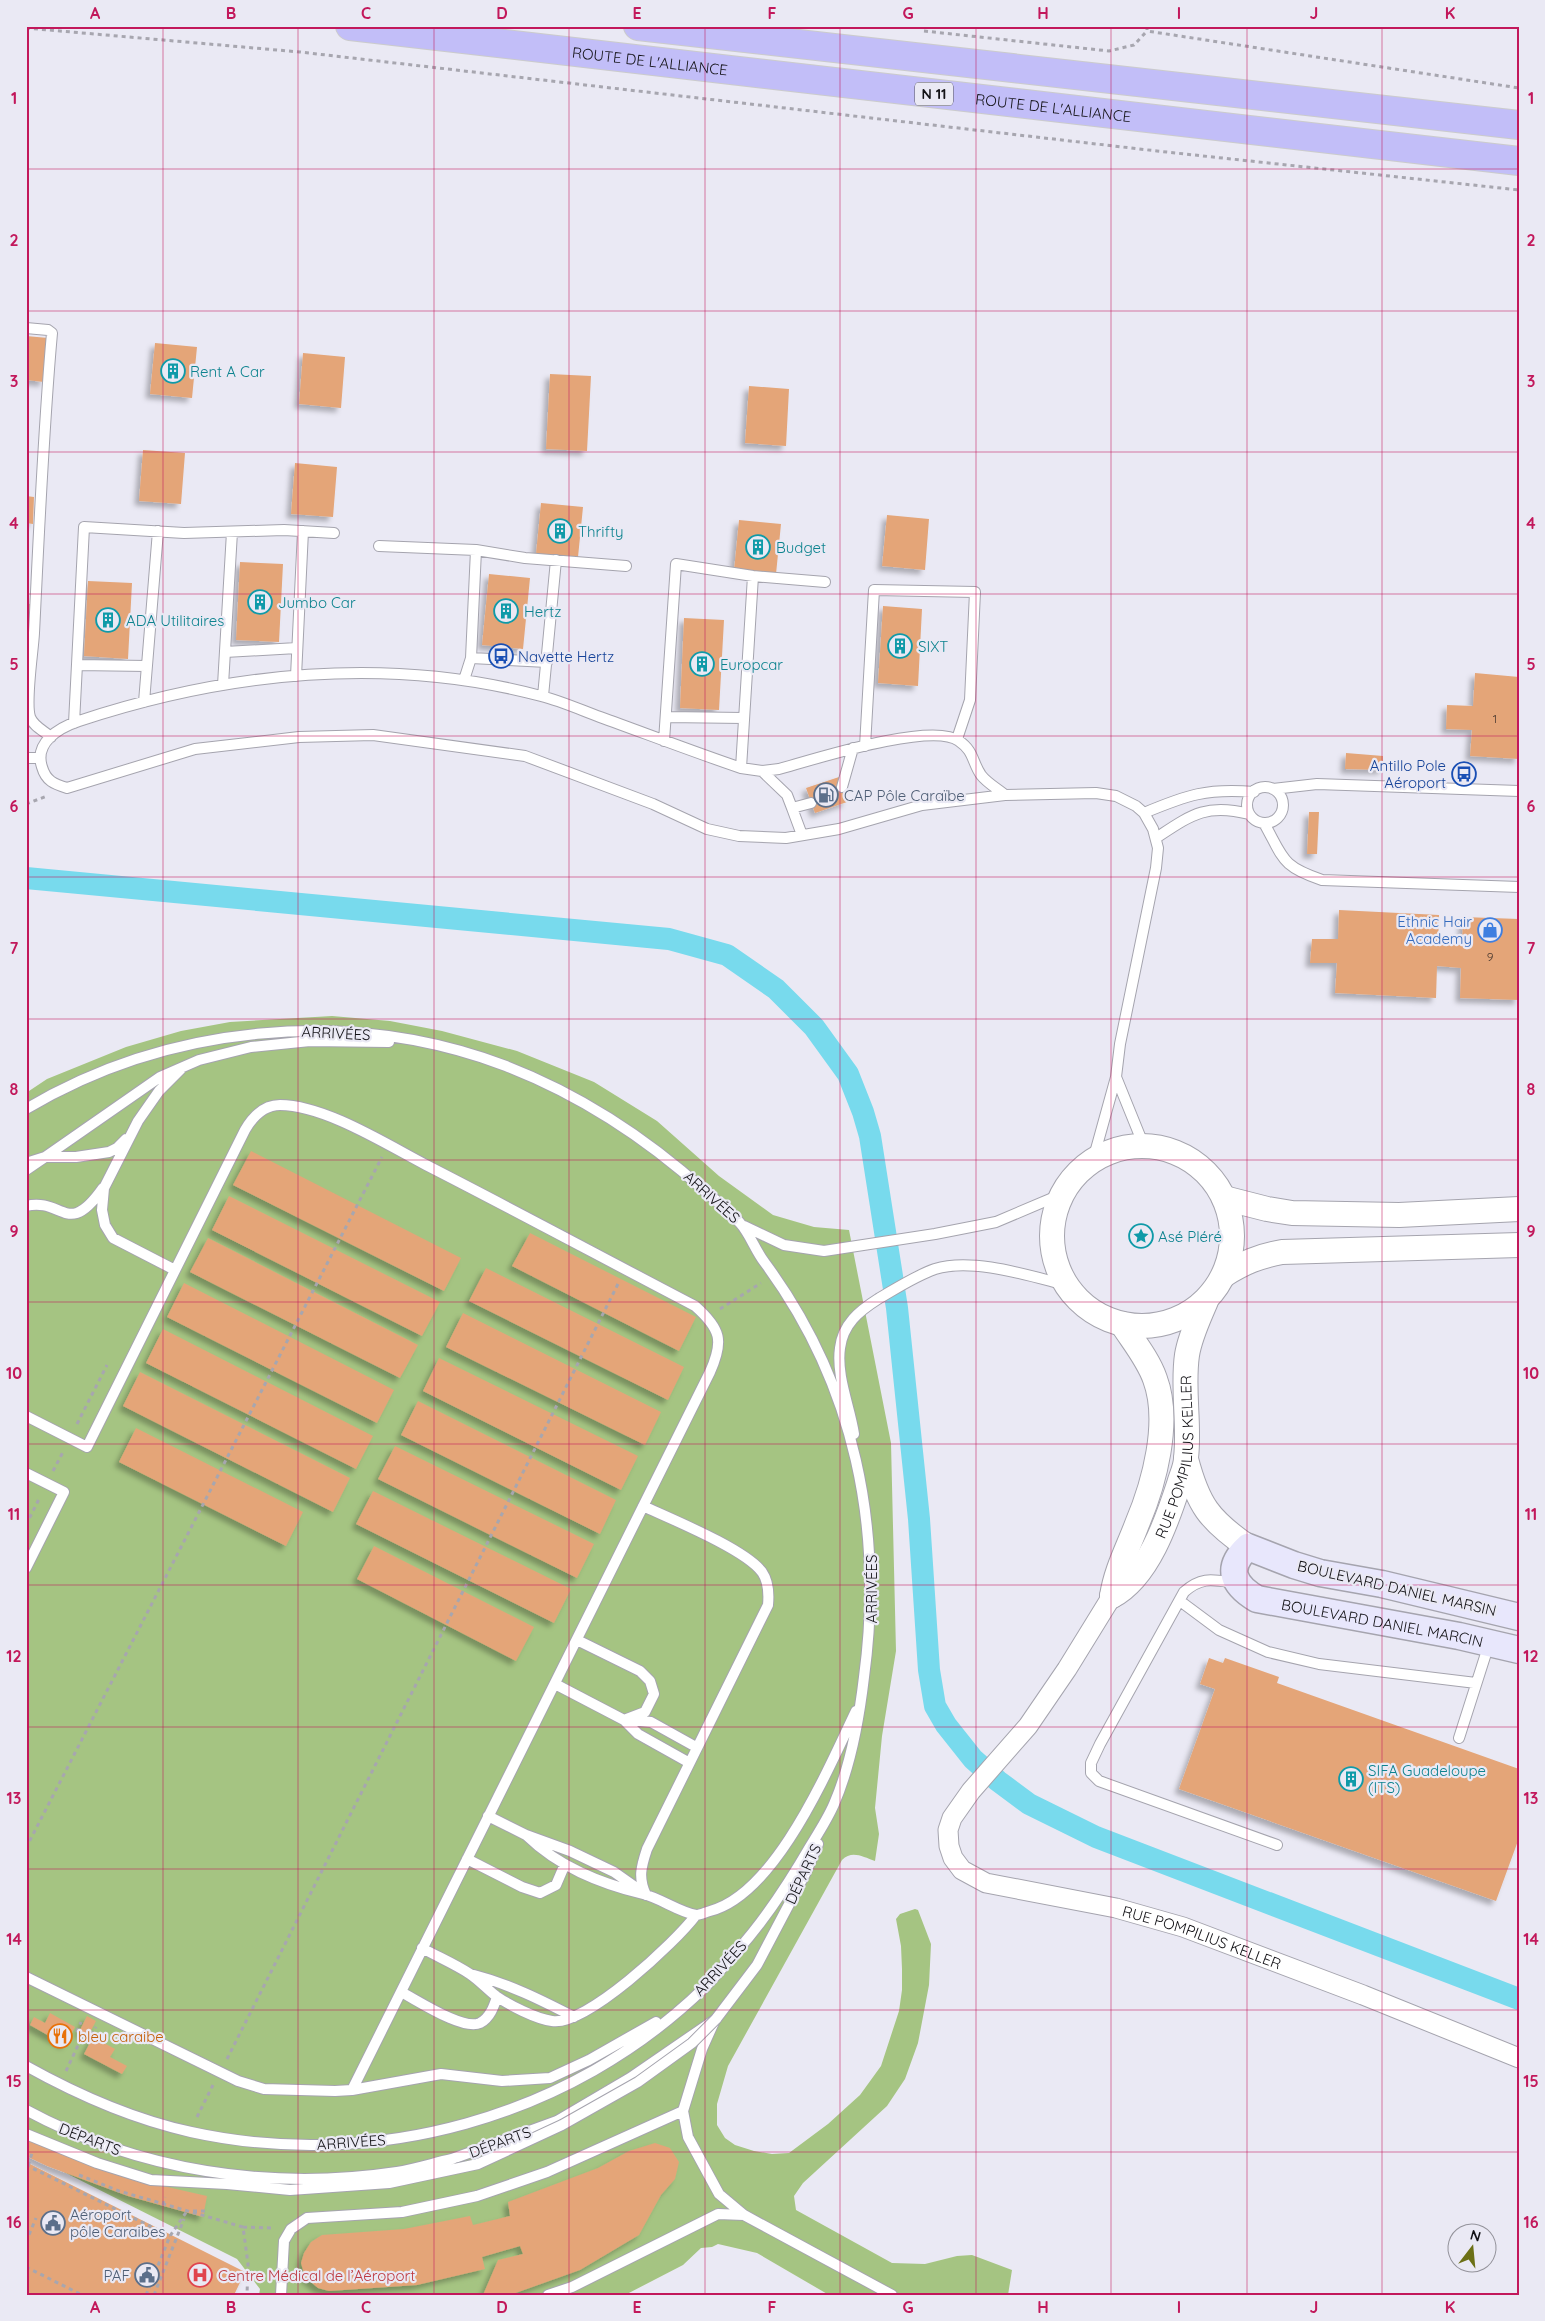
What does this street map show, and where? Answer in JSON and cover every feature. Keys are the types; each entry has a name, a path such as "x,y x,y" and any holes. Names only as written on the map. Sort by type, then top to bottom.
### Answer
{"highway":[{"name":"ROUTE DE L'ALLIANCE","path":"350,26 1519,161"},
{"name":"N 11","path":"638,26 1519,125"}],"main road":[{"path":"1242,1588 1234,1572 1236,1562 1248,1547"},
{"name":"BOULEVARD DANIEL MARSIN","path":"1248,1547 1294,1565 1320,1572 1382,1584 1519,1617"},
{"name":"BOULEVARD DANIEL MARCIN","path":"1242,1588 1258,1599 1271,1603 1459,1636 1519,1650"}],"street":[{"path":"1144,1146 1169,1150 1192,1161 1211,1177 1224,1198 1231,1217 1233,1237 1231,1257 1224,1275 1206,1301 1183,1316 1158,1325 1140,1326 1122,1324 1090,1310 1077,1299 1066,1285 1058,1268 1053,1250 1052,1230 1055,1212 1062,1194 1070,1181 1093,1160 1109,1152 1126,1147 1144,1146"},
{"path":"1224,1198 1292,1213 1399,1215 1519,1209"},
{"path":"1224,1275 1243,1263 1263,1255 1282,1252 1519,1245"},
{"name":"RUE POMPILIUS KELLER","path":"1112,1596 1123,1590 1145,1562 1167,1519 1186,1459 1184,1393 1187,1354 1206,1301"},
{"name":"RUE POMPILIUS KELLER","path":"1122,1324 1155,1380 1160,1398 1160,1439 1150,1491 1120,1565 1112,1596 1067,1669 1012,1745 971,1791 952,1818 948,1830 949,1846 953,1858 962,1870 973,1878 1006,1888 1116,1908 1183,1927 1363,1995 1519,2058"},
{"name":"BOULEVARD DANIEL MARSIN","path":"1186,1459 1193,1487 1201,1503 1220,1526 1248,1547"}],"lane":[{"path":"26,328 48,330 52,333 44,416 28,691 30,716 33,724 51,737"},
{"path":"74,723 84,527 158,532 303,531 334,533"},
{"path":"296,676 303,531"},
{"path":"144,702 158,532"},
{"path":"223,685 232,532"},
{"path":"379,546 476,550 626,566"},
{"path":"464,680 470,658 476,550"},
{"path":"543,696 548,662 556,560"},
{"path":"664,741 676,564 753,576 825,582"},
{"path":"741,768 753,576"},
{"path":"865,746 874,590 975,592 970,700 957,739"},
{"path":"225,652 297,648"},
{"path":"470,658 548,662"},
{"path":"77,665 146,666"},
{"path":"1005,795 982,776 972,752 957,739 937,736 896,738 779,769 762,771 741,768 543,696 464,680 388,672 318,673 223,685 144,702 74,723 45,742 40,751 39,758 44,774 51,783 67,788 195,749 299,737 373,735 525,756 654,804 707,829 739,836 786,838 839,829 922,805 1005,795 1096,793 1122,799 1136,806 1144,814 1153,829 1158,848 1156,868 1120,1044 1116,1077 1093,1160"},
{"path":"666,717 744,718"},
{"path":"842,787 853,748"},
{"path":"26,758 39,758"},
{"path":"762,771 787,795 802,835"},
{"path":"1144,814 1200,792 1227,790 1254,792 1263,788 1273,789 1317,784 1519,791"},
{"path":"1156,838 1201,812 1225,809 1249,814 1255,820 1264,823 1275,821 1283,808 1281,797 1273,789"},
{"path":"1249,814 1248,800 1254,792"},
{"path":"792,808 811,803"},
{"path":"1264,823 1280,856 1288,865 1300,873 1322,880 1519,887"},
{"name":"ARRIVÉES","path":"26,1109 54,1092 113,1066 174,1048 236,1036 300,1031 364,1033 428,1043 502,1064 558,1088 589,1104 647,1142 743,1226 762,1260 774,1274 813,1339 842,1409 862,1482 871,1554 871,1627 862,1699 844,1780 832,1810 787,1886 756,1930 704,1988 645,2037 580,2079 528,2103 474,2122 418,2136 362,2143 323,2145 247,2142 190,2132 146,2120 102,2104 59,2085 26,2066"},
{"path":"26,1170 160,1077 199,1060 261,1046 310,1041 428,1043"},
{"path":"26,1206 36,1203 71,1214 90,1206 104,1188 148,1104 183,1067"},
{"path":"1116,1077 1144,1146"},
{"path":"26,1416 87,1447 242,1135 256,1114 277,1104 294,1106 328,1116 388,1145 695,1306 707,1317 719,1339 718,1354 352,2090"},
{"path":"26,1163 44,1156 76,1157 109,1152 117,1148 131,1134"},
{"path":"104,1188 102,1210 105,1225 113,1238 175,1270"},
{"path":"743,1226 784,1245 824,1251 996,1222 1062,1194"},
{"path":"862,1482 851,1412 842,1380 840,1348 845,1329 855,1316 907,1281 936,1268 960,1266 1018,1273 1066,1285"},
{"path":"26,1473 64,1492 26,1568"},
{"path":"643,1506 703,1534 753,1562 766,1579 769,1592 768,1605 688,1762 647,1849 640,1870 641,1883 646,1895"},
{"path":"1242,1588 1203,1580 1184,1592 1100,1744 1091,1763 1091,1773 1099,1781 1277,1845"},
{"path":"1180,1601 1219,1630 1268,1652 1319,1664 1476,1683"},
{"path":"577,1640 640,1672 650,1681 654,1694 645,1712 624,1720"},
{"path":"1459,1738 1489,1643"},
{"path":"555,1684 624,1720 638,1734 688,1762"},
{"path":"422,1948 470,1974 497,1997 552,2022 564,2021 593,2008 654,1959 696,1915 721,1908 752,1886 788,1841 818,1789 862,1699"},
{"path":"624,1720 651,1722 696,1747"},
{"name":"DÉPARTS","path":"26,2110 62,2129 114,2149 171,2166 272,2179 340,2178 398,2172 452,2159 557,2121 630,2078 716,2019 758,1965 806,1874 832,1810"},
{"path":"488,1816 526,1835 570,1850 614,1872 646,1895"},
{"path":"526,1835 539,1847 565,1864 609,1886 646,1895 696,1915"},
{"path":"467,1859 522,1887 540,1893 556,1885 565,1864"},
{"path":"470,1974 496,1981 523,1992 574,2017"},
{"path":"26,1977 220,2073 264,2089 352,2090 440,2074 502,2081 550,2078 589,2060 683,2006"},
{"path":"401,1992 455,2020 471,2025 482,2022 491,2012 497,1997"},
{"path":"716,2019 702,2049 683,2111 688,2137 719,2194 744,2215 892,2295"},
{"path":"26,2134 97,2163 151,2180 290,2190 389,2183 478,2164 562,2125 638,2082 692,2043 716,2019"},
{"path":"281,2295 284,2241 291,2229 307,2218 402,2212 477,2196 547,2172 683,2111"},
{"path":"548,2295 572,2287 718,2214 744,2215"}],"path":[{"path":"917,30 1109,51 1134,45 1147,31 1147,26"},
{"path":"26,28 300,52 1519,190"},
{"path":"1147,31 1519,88"},
{"path":"26,1848 388,1145"},
{"path":"190,2132 626,1270"},
{"path":"707,1317 774,1274"},
{"path":"59,2085 81,2039 89,2039 100,2020 94,2015 96,2011"},
{"path":"26,2173 31,2153"},
{"path":"28,2166 170,2236"},
{"path":"163,2205 166,2196"},
{"path":"146,2295 170,2236 187,2211"},
{"path":"187,2211 207,2211"},
{"path":"154,2295 187,2211"},
{"path":"204,2215 243,2227 291,2229"},
{"path":"26,2242 36,2218"},
{"path":"243,2227 248,2264 247,2295"},
{"path":"26,2268 82,2295"}],"green space":[{"path":"332,1016 390,1021 442,1031 517,1051 594,1082 657,1121 719,1176 773,1215 814,1227 849,1230 891,1443 896,1651 882,1736 875,1808 879,1834 875,1861 854,1855 850,1855 842,1860 728,2066 717,2104 717,2125 725,2138 735,2145 772,2154 789,2153 828,2124 860,2095 881,2066 899,2011 902,1969 901,1946 896,1919 900,1914 915,1909 918,1910 931,1944 929,1985 918,2043 905,2079 887,2106 803,2183 794,2196 796,2210 892,2263 925,2264 957,2256 972,2255 1012,2270 1008,2295 829,2295 757,2253 718,2244 712,2247 701,2248 683,2265 625,2295 259,2295 260,2289 237,2259 26,2153 26,1093 47,1079 126,1047 181,1031 230,1022"}],"building":[{"path":"26,336 48,338 44,382 26,380"},
{"name":"Rent A Car","path":"155,343 197,347 192,398 150,394"},
{"path":"303,353 345,357 341,408 299,404"},
{"path":"550,374 591,376 587,451 546,449"},
{"path":"749,386 789,389 786,446 745,443"},
{"path":"143,450 185,453 181,504 139,501"},
{"path":"295,463 337,467 333,517 291,514"},
{"path":"26,496 34,497 33,524 26,523"},
{"name":"Thrifty","path":"541,503 583,507 578,557 536,554"},
{"path":"887,515 929,519 925,570 882,566"},
{"name":"Budget","path":"739,520 781,524 776,574 734,571"},
{"name":"Jumbo Car","path":"240,562 283,564 279,642 236,640"},
{"name":"Hertz","path":"489,574 530,578 523,649 482,645"},
{"name":"ADA Utilitaires","path":"88,581 132,583 128,659 84,656"},
{"path":"26,604 30,604 28,635 26,635"},
{"name":"SIXT","path":"883,606 922,609 918,686 878,683"},
{"name":"Europcar","path":"684,618 724,620 719,710 680,708"},
{"path":"1475,673 1519,677 1519,759 1470,756 1472,730 1446,729 1447,705 1473,706"},
{"path":"1346,753 1383,756 1383,770 1345,769"},
{"name":"CAP Pôle Caraïbe","path":"839,777 847,802 815,813 806,788"},
{"path":"1309,812 1319,812 1317,854 1307,854"},
{"path":"1339,910 1439,915 1438,944 1462,945 1463,917 1519,919 1519,1000 1460,998 1461,968 1437,966 1436,998 1335,993 1337,963 1310,963 1312,939 1338,939"},
{"path":"251,1151 461,1258 444,1291 233,1185"},
{"path":"229,1196 440,1302 422,1336 212,1230"},
{"path":"530,1233 696,1317 679,1351 512,1266"},
{"path":"208,1238 418,1345 400,1378 190,1272"},
{"path":"486,1268 684,1367 668,1400 469,1301"},
{"path":"184,1283 394,1390 377,1423 167,1317"},
{"path":"463,1313 661,1412 645,1445 446,1347"},
{"path":"163,1329 373,1436 356,1469 146,1363"},
{"path":"439,1358 638,1456 621,1490 423,1391"},
{"path":"140,1372 350,1478 333,1512 123,1406"},
{"path":"418,1401 616,1500 600,1534 401,1435"},
{"path":"136,1428 303,1512 286,1546 119,1462"},
{"path":"395,1446 594,1544 577,1578 378,1479"},
{"path":"373,1491 571,1589 554,1623 356,1524"},
{"path":"374,1546 534,1627 516,1661 357,1579"},
{"name":"SIFA Guadeloupe (ITS)","path":"1209,1658 1223,1663 1225,1658 1279,1677 1277,1683 1519,1769 1519,1838 1496,1901 1179,1789 1215,1689 1200,1684"},
{"name":"bleu caraibe","path":"50,2013 75,2027 65,2045 30,2025 34,2017 45,2023"},
{"path":"87,2016 96,2021 88,2036 79,2032"},
{"path":"93,2037 115,2049 110,2057 127,2066 122,2074 84,2054"},
{"path":"26,2136 154,2184 207,2196 203,2217 128,2196 47,2166 26,2156"},
{"path":"655,2143 670,2148 679,2162 675,2179 661,2195 639,2235 580,2270 510,2295 483,2295 498,2260 523,2254 520,2246 482,2257 485,2269 417,2285 329,2291 318,2288 305,2277 301,2263 304,2253 311,2242 322,2235 404,2229 470,2216 473,2225 510,2216 508,2202 598,2168 629,2151"},
{"path":"26,2162 245,2272 234,2295 26,2295"}],"waterway":[{"path":"26,878 669,939 727,955 776,989 814,1027 848,1074 870,1136 897,1308 919,1519 929,1670 935,1706 946,1725 973,1759 998,1781 1029,1804 1096,1837 1519,1999"}],"place":[{"name":"Rent A Car","path":"173,371"},
{"name":"Thrifty","path":"560,531"},
{"name":"Budget","path":"758,547"},
{"name":"Jumbo Car","path":"260,602"},
{"name":"Hertz","path":"506,611"},
{"name":"ADA Utilitaires","path":"108,620"},
{"name":"SIXT","path":"900,646"},
{"name":"Navette Hertz","path":"501,656"},
{"name":"Europcar","path":"702,664"},
{"name":"Antillo Pole Aéroport","path":"1464,774"},
{"name":"CAP Pôle Caraïbe","path":"826,795"},
{"name":"Ethnic Hair Academy","path":"1490,930"},
{"name":"Asé Pléré","path":"1141,1236"},
{"name":"SIFA Guadeloupe (ITS)","path":"1351,1779"},
{"name":"bleu caraibe","path":"60,2036"},
{"name":"Aéroport pôle Caraibes","path":"53,2223"},
{"name":"PAF","path":"147,2275"},
{"name":"Centre Médical de l’Aéroport","path":"200,2275"}]}
